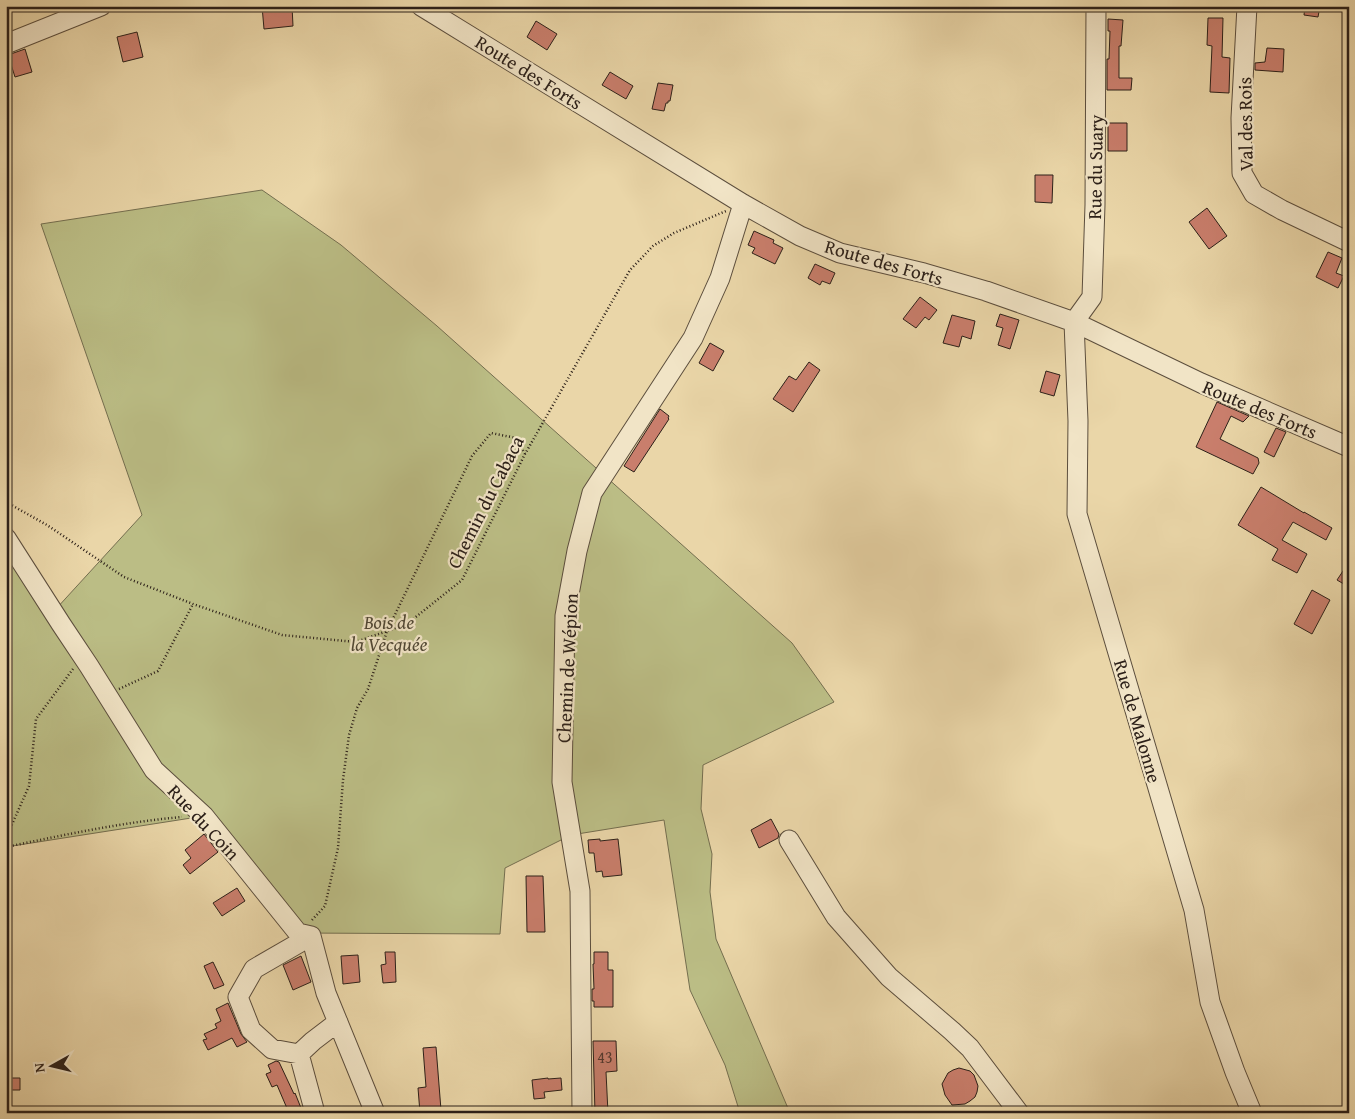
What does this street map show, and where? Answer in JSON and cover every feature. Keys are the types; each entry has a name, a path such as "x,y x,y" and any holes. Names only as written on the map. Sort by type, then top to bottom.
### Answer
{"street":[{"path":"6,44 101,6"},
{"name":"Route des Forts","path":"421,6 743,204 800,236 840,253 986,290 1074,322 1201,383 1349,447"},
{"name":"Rue du Suary","path":"1074,322 1092,297 1095,205 1096,6"},
{"name":"Val des Rois","path":"1247,6 1241,118 1242,173 1254,194 1282,210 1349,242"},
{"name":"Chemin de Wépion","path":"582,1113 580,891 562,782 566,616 570,588 592,492 693,338 720,278 743,204"},
{"name":"Rue de Malonne","path":"1074,322 1078,421 1078,514 1194,910 1210,1002 1252,1113"},
{"name":"Rue du Coin","path":"6,538 154,770 204,816 304,934 375,1113"},
{"path":"789,840 836,917 889,977 970,1048 1019,1113"},
{"path":"299,1054 272,1049 251,1030 238,997 254,969 304,934"},
{"path":"299,1054 338,1022"},
{"path":"299,1054 315,1113"}],"path":[{"name":"Chemin du Cabaca","path":"6,502 47,525 124,576 193,604 282,635 356,642 407,624 462,580 525,454 630,270 654,246 674,233 743,204"},
{"path":"304,934 325,906 338,848 343,780 349,735 357,708 368,690 387,631 472,456 491,434 516,438 525,454"},
{"path":"106,694 158,671 193,604"},
{"path":"6,838 29,786 36,719 82,656"},
{"path":"6,847 82,831 160,819 204,816"}],"green space":[{"name":"Bois de la Vecquée","path":"262,190 341,245 437,326 792,643 834,702 703,765 701,809 712,854 710,892 716,939 790,1113 740,1113 725,1065 690,990 664,820 571,835 505,868 500,934 298,933 204,816 6,847 6,531 55,610 142,515 41,224"}],"building":[{"path":"262,6 292,6 293,26 264,29"},
{"path":"1305,6 1320,6 1318,17 1304,15"},
{"path":"1208,18 1223,18 1222,57 1230,58 1229,93 1210,92 1212,46 1207,45"},
{"path":"1108,19 1123,20 1121,46 1119,46 1119,78 1132,78 1131,90 1107,90 1107,59 1109,59 1110,31 1108,31"},
{"path":"536,21 557,34 547,50 527,37"},
{"path":"137,32 143,57 123,62 117,37"},
{"path":"1267,48 1284,49 1283,72 1255,70 1255,63 1265,62"},
{"path":"25,49 32,72 15,77 8,55"},
{"path":"610,72 633,86 626,99 602,85"},
{"path":"658,83 673,85 670,101 666,103 664,111 652,109"},
{"path":"1108,123 1127,123 1127,151 1108,151"},
{"path":"1035,175 1053,175 1052,203 1035,202"},
{"path":"1207,208 1227,236 1209,249 1189,222"},
{"path":"754,231 774,240 773,243 783,248 775,264 752,253 755,248 748,245"},
{"path":"1328,252 1342,258 1336,273 1344,276 1338,288 1316,277"},
{"path":"815,264 835,273 830,284 822,281 820,285 808,278"},
{"path":"920,297 937,310 929,320 925,317 916,328 903,319"},
{"path":"1000,314 1019,320 1010,349 998,345 1003,328 996,326"},
{"path":"952,315 975,321 971,339 962,336 959,347 943,343"},
{"path":"710,343 724,351 713,371 699,363"},
{"path":"809,362 820,370 793,412 773,399 789,376 796,380"},
{"path":"1046,371 1060,375 1054,396 1040,392"},
{"path":"1217,402 1249,416 1243,422 1231,416 1220,439 1258,458 1259,463 1253,474 1196,447"},
{"path":"660,409 669,416 669,419 634,472 624,466"},
{"path":"1276,428 1286,432 1274,457 1264,452"},
{"path":"1261,487 1332,528 1326,540 1293,522 1282,540 1307,554 1297,573 1272,560 1278,549 1238,525"},
{"path":"1349,562 1349,587 1337,580"},
{"path":"1312,590 1330,600 1312,634 1294,624"},
{"path":"771,819 779,834 778,838 759,848 751,830"},
{"path":"204,834 218,852 190,874 183,865 191,858 185,850"},
{"path":"600,839 600,841 618,839 622,875 603,877 602,871 596,872 594,853 589,853 588,840"},
{"path":"526,876 543,876 545,932 527,932"},
{"path":"237,888 245,901 222,916 213,903"},
{"path":"385,952 395,952 396,982 383,983 381,965 386,964"},
{"path":"594,952 608,952 608,970 613,970 613,1007 594,1007 592,989 594,989"},
{"path":"358,955 360,982 343,984 341,956"},
{"path":"301,956 311,982 293,990 283,965"},
{"path":"213,962 224,985 214,989 204,966"},
{"path":"228,1003 241,1034 247,1042 237,1047 232,1038 208,1050 203,1040 207,1039 204,1034 217,1028 215,1024 221,1021 216,1009"},
{"path":"593,1041 616,1041 617,1071 606,1072 608,1113 595,1113"},
{"path":"436,1047 441,1110 440,1113 420,1113 418,1088 426,1087 423,1048"},
{"path":"276,1061 279,1062 303,1113 289,1113 277,1085 272,1087 266,1074 271,1072 268,1065"},
{"path":"959,1068 970,1071 974,1075 978,1086 977,1092 975,1097 965,1104 952,1105 945,1095 942,1084 948,1073"},
{"path":"6,1078 20,1078 20,1090 6,1090"},
{"path":"561,1078 562,1090 544,1092 545,1098 534,1099 532,1080"}]}
